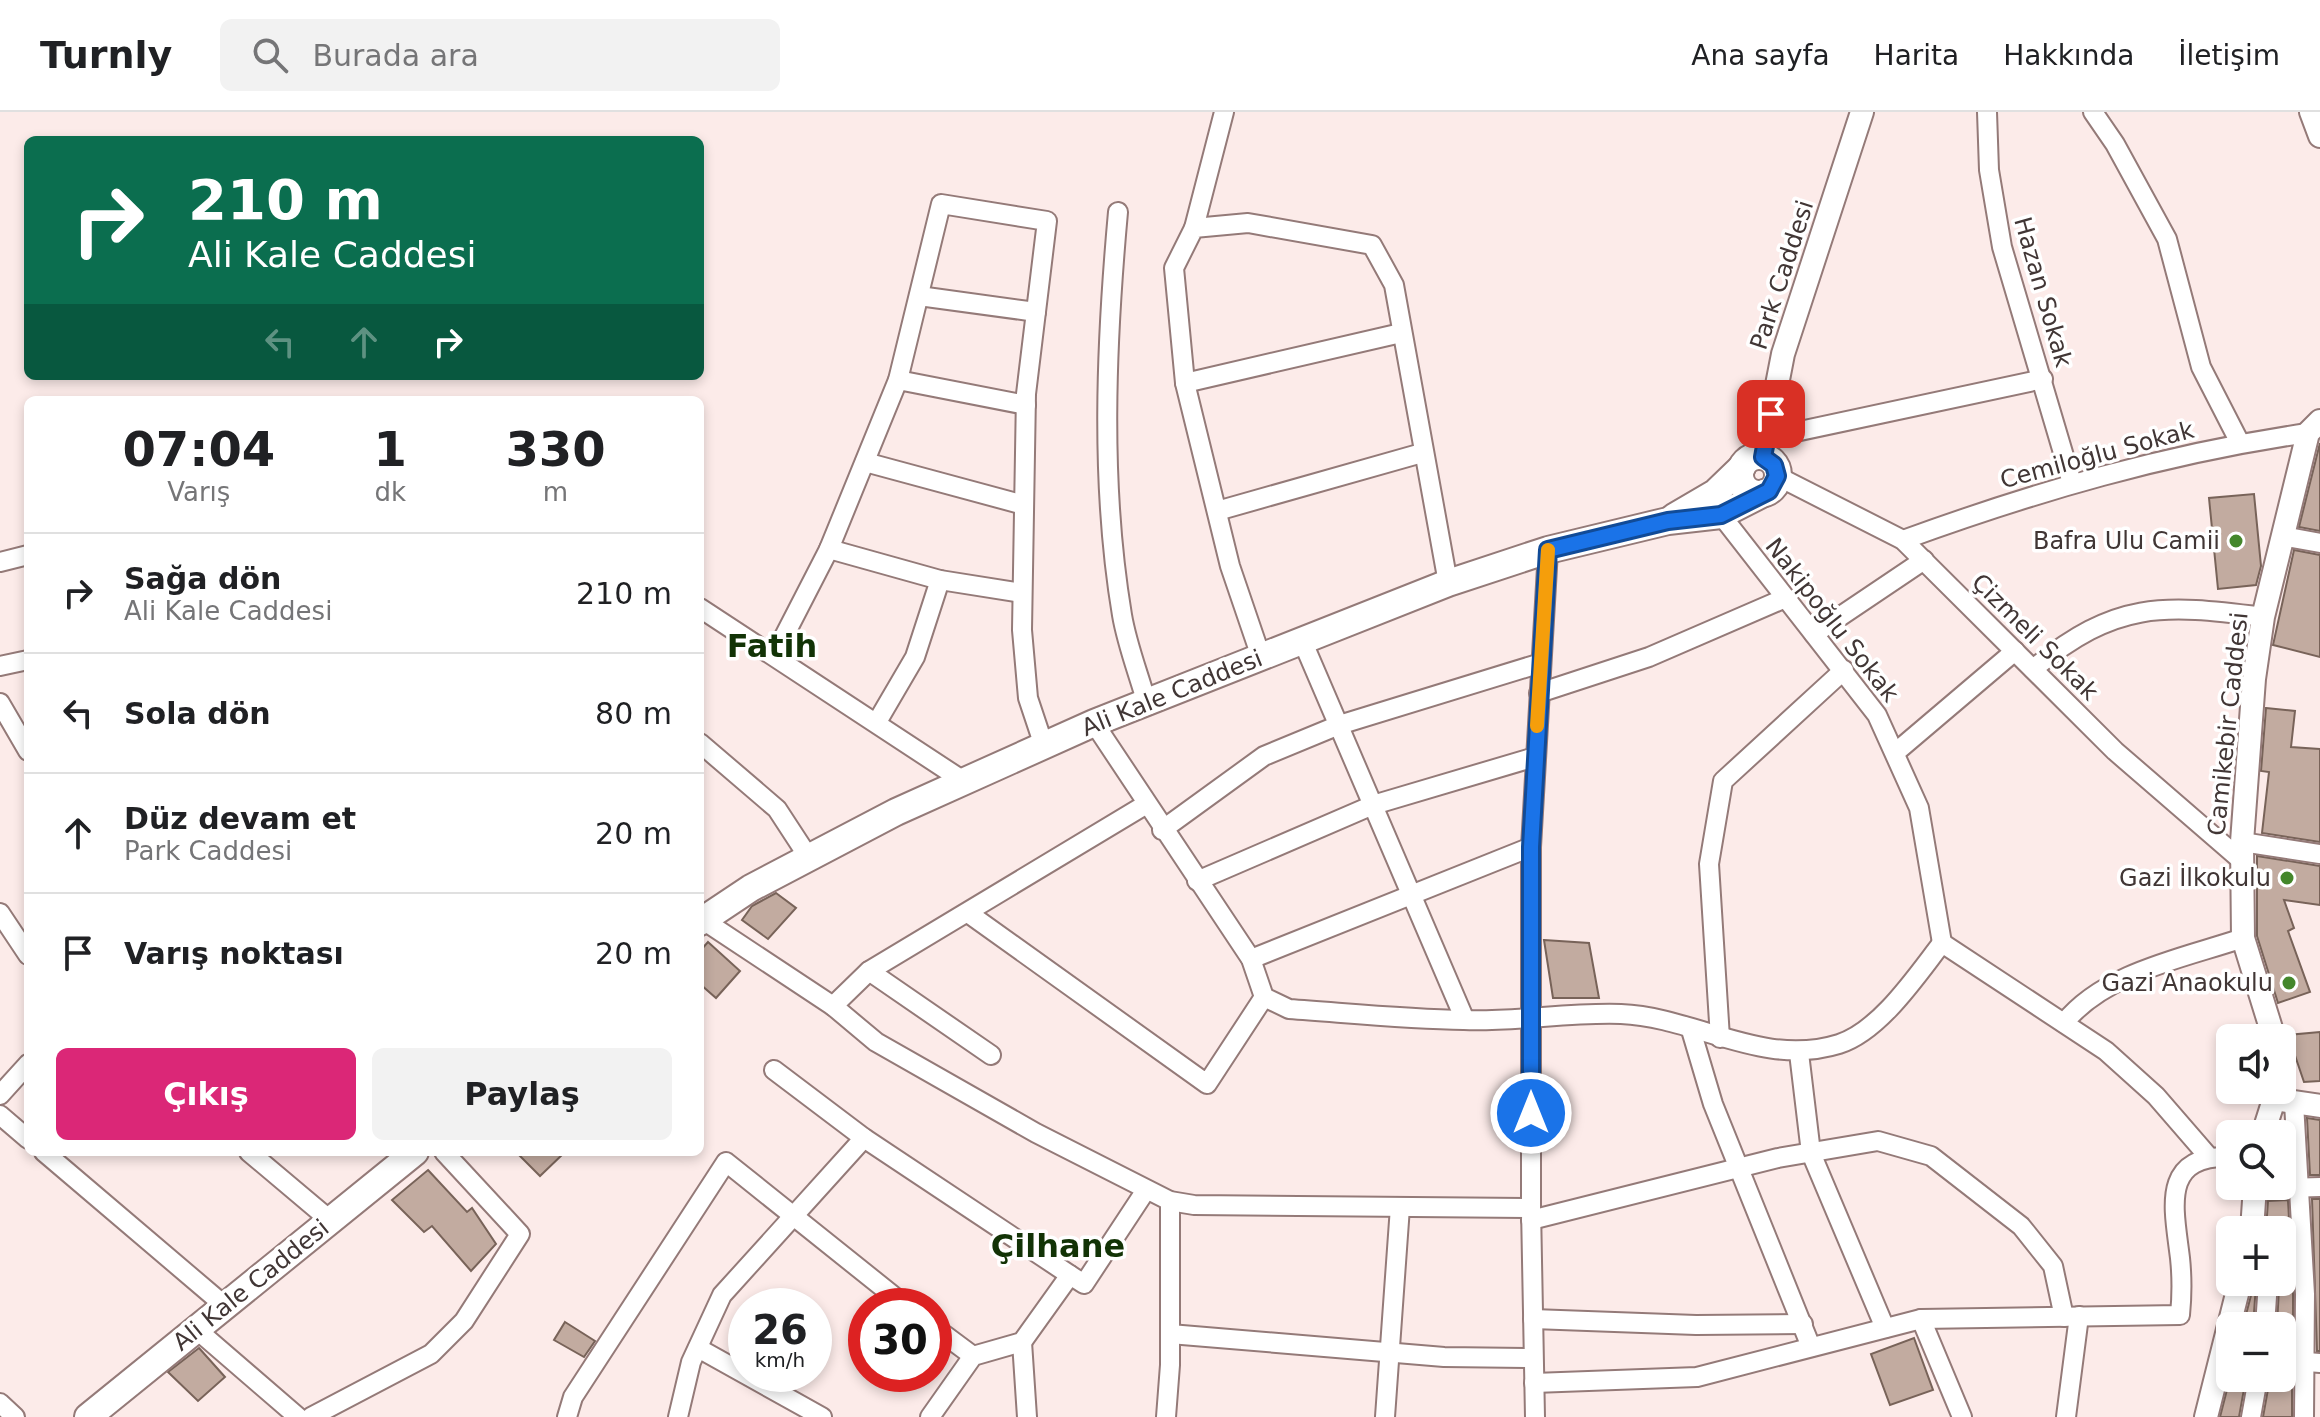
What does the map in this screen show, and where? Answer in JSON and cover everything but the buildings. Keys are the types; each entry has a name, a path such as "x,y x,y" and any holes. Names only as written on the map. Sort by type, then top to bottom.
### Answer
{"main road":[{"name":"Ali Kale Caddesi","path":"704,918 751,888 962,780 1094,723 1302,640 1448,583 1548,550 1668,521 1721,515 1763,466"},
{"name":"Ali Kale Caddesi","path":"1668,521 1763,466"},
{"name":"Ali Kale Caddesi","path":"88,1417 331,1221 399,1157"}],"street":[{"path":"1224,112 1194,228 1174,268 1185,383 1230,566 1261,657"},
{"name":"Park Caddesi","path":"1763,466 1783,354 1862,112"},
{"name":"Hazan Sokak","path":"1987,112 1989,170 2002,247 2072,483"},
{"path":"2093,112 2128,167 2167,239 2201,367 2240,443"},
{"path":"2311,112 2320,136"},
{"path":"775,654 829,549 898,380 941,204 1047,221 1026,405 1022,593 1028,698 1044,746"},
{"path":"1118,212 1107,329 1108,470 1122,616 1147,704"},
{"path":"1194,228 1248,223 1372,245 1394,285 1422,453 1448,583"},
{"path":"919,296 1036,312"},
{"path":"1185,383 1401,333"},
{"path":"1763,466 2043,379"},
{"path":"898,380 1026,405"},
{"name":"Cemiloğlu Sokak","path":"1903,540 2072,483 2314,427"},
{"name":"Camikebir Caddesi","path":"2270,1024 2243,938 2242,851 2254,679 2263,617 2282,536 2314,427"},
{"path":"1217,511 1422,453"},
{"path":"865,462 1024,505"},
{"name":"Çizmeli Sokak","path":"1763,466 1903,540 2115,751 2242,851"},
{"name":"Nakipoğlu Sokak","path":"1721,515 1783,599 1844,670 1877,715 1919,808 1942,943"},
{"path":"2282,536 2320,543"},
{"path":"829,549 940,580 1022,593"},
{"path":"1535,1417 1531,1214 1531,847 1548,550"},
{"path":"0,562 24,556"},
{"path":"1814,634 1924,560"},
{"path":"877,722 915,657 940,580"},
{"path":"1539,693 1649,657 1783,599"},
{"path":"704,610 775,654 962,780"},
{"path":"2033,669 2083,633 2142,610 2204,610 2263,617"},
{"path":"1302,640 1465,1020"},
{"path":"1896,752 2015,651"},
{"path":"0,666 24,661"},
{"path":"1162,830 1264,756 1339,725 1541,663"},
{"path":"1720,1038 1709,864 1723,781 1844,670"},
{"path":"0,703 24,744"},
{"path":"1094,723 1145,805 1251,959 1264,997 1289,1009 1465,1020 1619,1013 1649,1016 1720,1038 1799,1053 1843,1043 1877,1018 1902,995 1942,943 2123,1065 2208,1156"},
{"path":"704,746 777,809 809,858"},
{"path":"1197,881 1373,805 1535,757"},
{"path":"833,1006 869,971 1145,805"},
{"path":"1251,959 1531,847"},
{"path":"2242,851 2320,854"},
{"path":"0,913 24,949"},
{"path":"968,913 1207,1084 1264,997"},
{"path":"704,922 833,1006 876,1042 1036,1133 1170,1201 1194,1205 1400,1207 1531,1214 1741,1167 1878,1141 1931,1156 2021,1226 2053,1266 2071,1317 2066,1417"},
{"path":"2064,1023 2098,992 2151,969 2243,938"},
{"path":"869,971 991,1055"},
{"path":"1691,1030 1713,1104 1741,1167 1811,1347"},
{"path":"1799,1053 1811,1153 1885,1328"},
{"path":"0,1095 24,1068"},
{"path":"774,1070 864,1138 1084,1284 1146,1190"},
{"path":"2296,1100 2320,1106"},
{"path":"2283,1104 2311,1256 2312,1363 2304,1417"},
{"path":"0,1115 24,1136"},
{"path":"678,1417 698,1348 722,1295 864,1138"},
{"path":"49,1156 225,1306"},
{"path":"254,1156 331,1221"},
{"path":"311,1417 431,1354 464,1321 520,1234 448,1156"},
{"path":"1534,1383 1697,1377 1921,1319 2180,1315 2181,1282 2173,1200 2187,1168 2208,1156 2216,1156"},
{"path":"567,1417 573,1397 666,1249 726,1162 883,1288"},
{"path":"2298,1188 2320,1187"},
{"path":"1166,1417 1170,1334 1170,1201"},
{"path":"1385,1417 1400,1207"},
{"path":"930,1417 973,1356 1022,1342 1070,1275"},
{"path":"1533,1319 1696,1325 1803,1324"},
{"path":"1921,1319 1962,1417"},
{"path":"196,1329 298,1417"},
{"path":"1170,1334 1389,1352 1533,1358"},
{"path":"952,1340 973,1356"},
{"path":"1022,1342 1027,1417"},
{"path":"698,1348 822,1417"},
{"path":"2206,1417 2216,1386"},
{"path":"2251,1417 2255,1392"},
{"path":"0,1403 15,1417"}],"slow traffic":[{"path":"1537,726 1548,550"}],"place":[{"name":"Bafra Ulu Camii","path":"2236,541"},
{"name":"Gazi İlkokulu","path":"2287,878"},
{"name":"Gazi Anaokulu","path":"2289,983"}],"district":[{"name":"Fatih","path":"772,646"},
{"name":"Çilhane","path":"1058,1246"}],"route":[{"path":"1531,1113 1531,847 1548,550 1668,521 1721,515 1769,491 1777,476 1774,465 1763,457 1771,414"}]}
